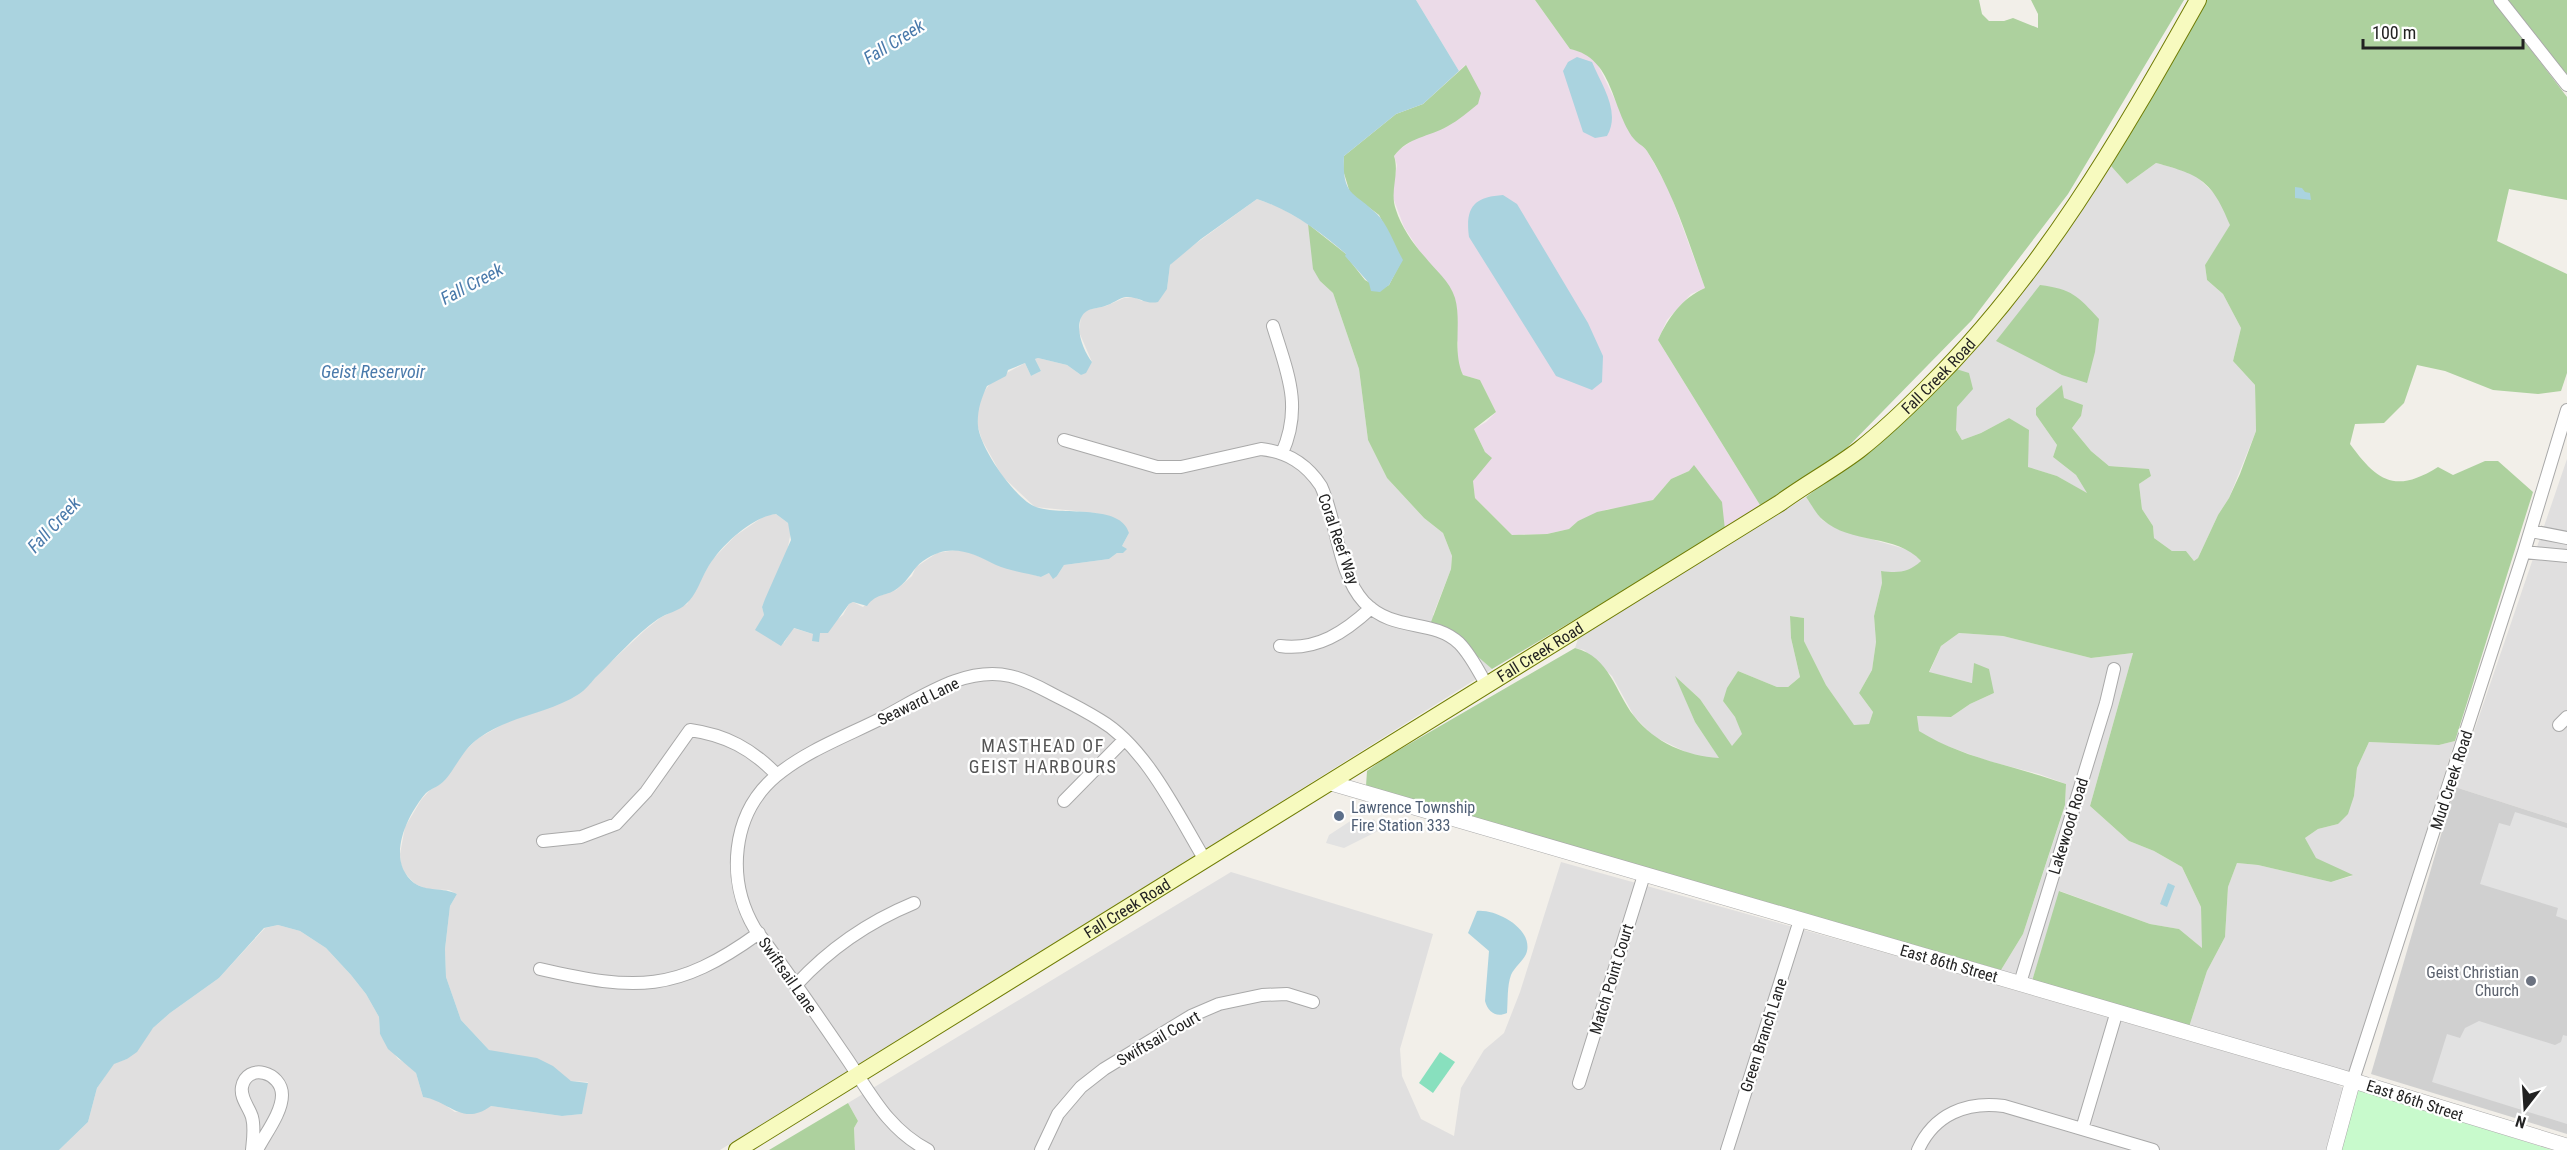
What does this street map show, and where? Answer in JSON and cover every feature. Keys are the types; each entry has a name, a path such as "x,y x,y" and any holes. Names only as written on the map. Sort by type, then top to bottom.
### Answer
{"main road":[{"name":"Fall Creek Road","path":"737,1150 1487,686 1780,503 1859,450 1914,400 1983,329 2061,229 2135,113 2198,0"}],"street":[{"path":"2500,0 2567,84"},
{"path":"1273,326 1293,399 1290,430 1282,453"},
{"name":"Mud Creek Road","path":"2334,1150 2353,1080 2524,552 2567,410"},
{"name":"Coral Reef Way","path":"1064,441 1157,466 1181,467 1248,450 1261,449 1282,453 1300,462 1321,486 1350,577 1357,592 1371,608 1388,620 1432,629 1450,637 1465,650 1487,686"},
{"path":"2530,531 2567,538"},
{"path":"2524,552 2567,556"},
{"path":"1280,646 1304,646 1323,641 1341,633 1371,608"},
{"name":"Lakewood Road","path":"2020,983 2106,703 2114,669"},
{"name":"Seaward Lane","path":"777,775 799,760 948,684 967,677 986,674 1011,676 1026,681 1100,720 1136,751 1154,775 1205,860"},
{"path":"543,841 581,837 616,824 646,792 690,730 710,733 742,746 755,754 777,775"},
{"path":"1064,801 1123,741"},
{"name":"Swiftsail Lane","path":"777,775 763,789 750,810 738,848 739,888 746,911 882,1112 903,1134 928,1150"},
{"name":"East 86th Street","path":"1331,783 2353,1080 2567,1146"},
{"name":"Match Point Court","path":"1579,1083 1644,875"},
{"path":"796,985 820,960 852,936 877,920 914,903"},
{"name":"Green Branch Lane","path":"1727,1150 1800,920"},
{"path":"540,969 609,983 654,982 706,967 759,933"},
{"name":"Swiftsail Court","path":"1041,1150 1053,1122 1081,1087 1100,1072 1191,1016 1219,1004 1262,995 1287,994 1313,1002"},
{"path":"2082,1129 2117,1011"},
{"path":"252,1150 254,1132 252,1117 242,1093 242,1084 257,1072 267,1072 276,1078 282,1094 280,1105 257,1150"},
{"path":"1918,1150 1928,1132 1938,1121 1958,1109 1974,1105 2004,1106 2153,1150"}],"shaded area":[{"path":"1416,0 1535,0 1570,49 1584,52 1597,63 1634,139 1646,149 1669,190 1705,288 1691,294 1667,320 1658,340 1760,505 1725,530 1689,471 1671,479 1653,500 1630,507 1608,509 1578,521 1569,529 1547,534 1512,535 1475,498 1473,481 1485,452 1474,429 1496,412 1480,380 1463,375 1457,363 1458,343 1422,255 1404,227 1392,195 1397,165 1394,156 1418,137 1446,127 1465,65 1459,71"},
{"path":"2156,163 2193,173 2219,198 2231,225 2205,265 2207,280 2223,294 2241,328 2233,361 2255,385 2256,431 2229,498 2218,515 2198,558 2194,561 2186,551 2172,551 2154,538 2153,526 2142,509 2139,484 2151,476 2123,467 2109,466 2091,451 2072,428 2081,416 2064,398 2062,386 2036,408 2036,415 2057,445 2053,457 2076,475 2088,494 2057,476 2027,467 2029,431 2009,418 1962,440 1956,430 1953,368 2000,318 2039,270 2111,166 2127,184"},
{"name":"MASTHEAD OF GEIST HARBOURS","path":"1257,199 1279,207 1308,224 1320,281 1333,293 1359,369 1368,440 1387,478 1424,518 1443,533 1452,556 1451,569 1433,615 1492,669 991,984 720,1150 59,1150 88,1122 97,1088 114,1063 127,1059 153,1028 170,1013 219,978 265,928 278,925 300,931 326,948 351,975 366,994 379,1017 380,1034 398,1059 409,1065 416,1073 423,1097 436,1099 455,1112 491,1106 562,1116 581,1114 588,1082 571,1081 489,1050 461,1020 446,977 445,949 450,906 457,894 449,890 427,889 415,884 404,872 401,864 400,854 405,827 421,800 429,791 444,781 463,753 477,739 514,718 562,702 660,618 687,604 712,560 735,536 766,515 776,514 788,523 791,531 787,552 762,607 764,615 784,643 793,628 813,634 820,632 843,615 849,604 853,602 863,607 874,597 896,590 912,576 916,567 937,553 962,549 996,564 1041,577 1049,573 1057,576 1064,565 1109,559 1117,553 1123,553 1122,546 1129,533 1096,513 1035,507 1002,476 982,440 978,427 978,408 983,393 992,381 1025,363 1031,376 1041,371 1035,359 1038,358 1067,365 1081,375 1092,362 1079,332 1081,316 1087,310 1106,306 1124,298 1134,297 1142,301 1167,289 1170,265 1180,255"},
{"path":"2567,459 2567,823 2455,787"},
{"path":"1806,497 1822,520 1840,530 1912,551 1921,561 1914,568 1900,573 1881,572 1882,583 1874,616 1876,642 1872,670 1859,693 1873,712 1869,724 1854,726 1826,685 1804,641 1804,618 1790,616 1791,638 1800,677 1788,687 1777,687 1738,671 1723,701 1735,717 1743,734 1732,747 1700,699 1676,677 1695,722 1720,759 1694,756 1653,736 1634,716 1612,676 1584,650 1575,648 1579,636"},
{"path":"1959,633 2003,636 2091,658 2133,653 2090,806 2129,841 2154,851 2182,867 2201,907 2203,949 2179,929 2150,924 2060,891 2032,981 2001,970 2023,934 2065,806 2066,784 2039,774 1988,761 1939,743 1918,731 1917,716 1951,717 1970,704 1994,693 1974,663 1973,683 1929,673 1941,646"},
{"path":"2455,741 2350,1073 2189,1027 2207,971 2225,937 2228,887 2237,863 2258,865 2331,882 2352,876 2315,858 2305,838 2318,829 2338,824 2354,796 2357,768 2369,742 2439,745"},
{"name":"Geist Christian Church","path":"2455,787 2567,823 2567,1134 2371,1074"},
{"path":"2515,812 2567,828 2567,920 2556,916 2558,908 2480,884 2499,823 2510,826"},
{"path":"1374,819 1380,830 1344,848 1326,843 1329,835 1352,820 1363,826"},
{"path":"1561,862 1872,949 2337,1084 2344,1089 2328,1150 855,1150 854,1128 858,1121 848,1103 1231,872 1433,934 1400,1049 1402,1076 1421,1119 1454,1136 1461,1088 1484,1050 1504,1033 1520,992"},
{"path":"2479,1021 2555,1045 2561,1042 2563,1035 2567,1036 2567,1124 2432,1082 2447,1034 2460,1038 2465,1028"}],"green space":[{"path":"1535,0 1979,0 1982,14 1989,21 2004,21 2013,18 2038,28 2038,14 2031,0 2184,0 2068,194 1972,320 1838,457 1760,505 1658,340 1666,324 1683,303 1705,288 1673,200 1647,151 1634,139 1626,127 1604,74 1584,54 1570,49"},
{"path":"2207,0 2493,0 2567,97 2567,200 2509,189 2497,241 2567,274 2567,373 2561,391 2538,394 2493,390 2445,371 2417,365 2404,403 2384,423 2355,424 2350,444 2369,467 2388,480 2410,480 2438,467 2453,475 2485,461 2498,461 2533,492 2455,741 2439,745 2369,742 2357,768 2354,796 2348,814 2338,824 2318,829 2305,838 2316,858 2353,875 2331,882 2258,865 2237,863 2228,887 2225,937 2207,971 2189,1027 2032,981 2059,891 2150,924 2179,929 2202,948 2201,907 2182,867 2154,851 2129,841 2090,806 2133,653 2091,658 2003,636 1959,633 1941,646 1929,672 1972,683 1974,663 1989,669 1994,693 1970,704 1951,717 1917,716 1919,731 1936,741 1972,755 2066,784 2065,805 2023,934 2001,970 1366,786 1367,771 1385,758 1575,648 1587,653 1604,667 1627,707 1652,734 1684,751 1719,758 1695,722 1675,676 1700,699 1732,746 1742,734 1735,717 1723,701 1727,688 1738,671 1777,687 1788,687 1800,677 1791,638 1790,616 1804,618 1804,641 1826,685 1854,725 1869,724 1873,712 1859,693 1872,670 1876,642 1874,616 1882,583 1881,571 1902,571 1912,568 1921,561 1911,552 1887,542 1834,528 1820,518 1806,497 1875,444 1953,368 1969,373 1973,389 1957,407 1956,430 1962,440 2009,418 2029,430 2028,467 2057,476 2087,493 2076,475 2053,457 2057,445 2036,415 2036,408 2062,385 2064,398 2083,405 2081,416 2072,428 2091,451 2109,466 2149,469 2151,476 2139,484 2142,509 2153,526 2154,538 2172,551 2186,551 2194,561 2198,558 2240,474 2256,431 2255,385 2233,361 2241,328 2223,294 2207,280 2205,265 2230,225 2211,189 2194,176 2156,163 2127,184 2111,166"},
{"path":"2504,0 2567,0 2567,79"},
{"path":"1466,65 1481,93 1478,104 1452,124 1412,141 1394,156 1396,169 1394,203 1408,235 1453,292 1458,317 1458,356 1463,375 1480,380 1496,412 1474,429 1485,452 1492,458 1473,481 1475,498 1512,535 1547,534 1569,529 1578,521 1597,512 1653,500 1671,479 1689,471 1694,465 1722,502 1725,530 1492,669 1454,636 1431,622 1451,569 1452,556 1443,533 1424,518 1387,478 1368,440 1359,369 1333,293 1320,281 1313,269 1308,224 1346,254 1365,280 1381,289 1389,285 1402,260 1379,215 1350,193 1343,170 1344,156 1396,114 1423,104"},
{"path":"2040,285 2067,291 2074,295 2099,319 2095,352 2087,383 2062,375 1996,341"},
{"path":"1440,1052 1455,1062 1433,1093 1419,1083"},
{"path":"2357,1089 2552,1150 2340,1150"},
{"path":"848,1103 858,1121 854,1128 855,1150 769,1150"}],"water":[{"name":"Geist Reservoir","path":"0,0 1416,0 1459,71 1423,104 1396,114 1344,156 1347,186 1381,219 1403,260 1389,285 1380,292 1371,291 1369,283 1345,256 1346,254 1325,237 1293,215 1257,199 1201,239 1170,265 1167,289 1158,302 1126,297 1089,310 1082,316 1080,336 1092,362 1086,373 1081,375 1067,365 1038,358 1035,359 1041,371 1031,376 1025,363 1008,370 1006,376 987,386 978,415 980,435 992,459 1009,484 1036,507 1102,514 1124,524 1129,533 1122,546 1127,549 1123,553 1117,553 1109,559 1064,565 1053,579 1049,573 1041,577 1012,570 969,553 951,550 942,552 920,564 898,588 878,597 867,606 853,602 849,604 828,633 820,633 819,642 812,641 813,634 794,628 781,646 755,630 764,615 762,607 791,540 788,523 776,514 766,516 746,527 719,552 712,560 693,597 686,604 658,619 641,633 581,692 567,701 491,730 473,742 441,784 426,793 406,825 400,850 401,862 405,873 419,886 457,894 450,906 445,949 446,977 461,1020 489,1050 537,1058 553,1066 571,1081 588,1083 582,1114 562,1116 491,1106 472,1114 456,1111 423,1097 416,1073 388,1049 380,1034 379,1017 366,994 351,975 326,948 300,931 278,925 264,928 219,978 153,1028 137,1052 114,1064 97,1088 88,1122 59,1150 0,1150"},
{"path":"1577,57 1592,62 1605,90 1612,118 1607,136 1595,138 1583,132 1563,71 1568,62"},
{"path":"2295,187 2310,193 2311,200 2295,198"},
{"path":"1503,195 1517,204 1588,323 1603,356 1602,382 1592,390 1556,376 1469,237 1470,211 1478,201"},
{"path":"2168,883 2175,886 2167,907 2160,904"},
{"path":"1477,911 1494,913 1511,922 1524,935 1527,943 1526,954 1511,975 1507,1013 1499,1015 1493,1013 1485,1001 1489,951 1468,933"}],"place":[{"name":"Lawrence Township Fire Station 333","path":"1339,816"},
{"name":"Geist Christian Church","path":"2531,981"}],"district":[{"name":"MASTHEAD OF GEIST HARBOURS","path":"1043,756"}],"water label":[{"name":"Fall Creek","path":"894,42"},
{"name":"Fall Creek","path":"472,284"},
{"name":"Fall Creek","path":"54,525"}]}
